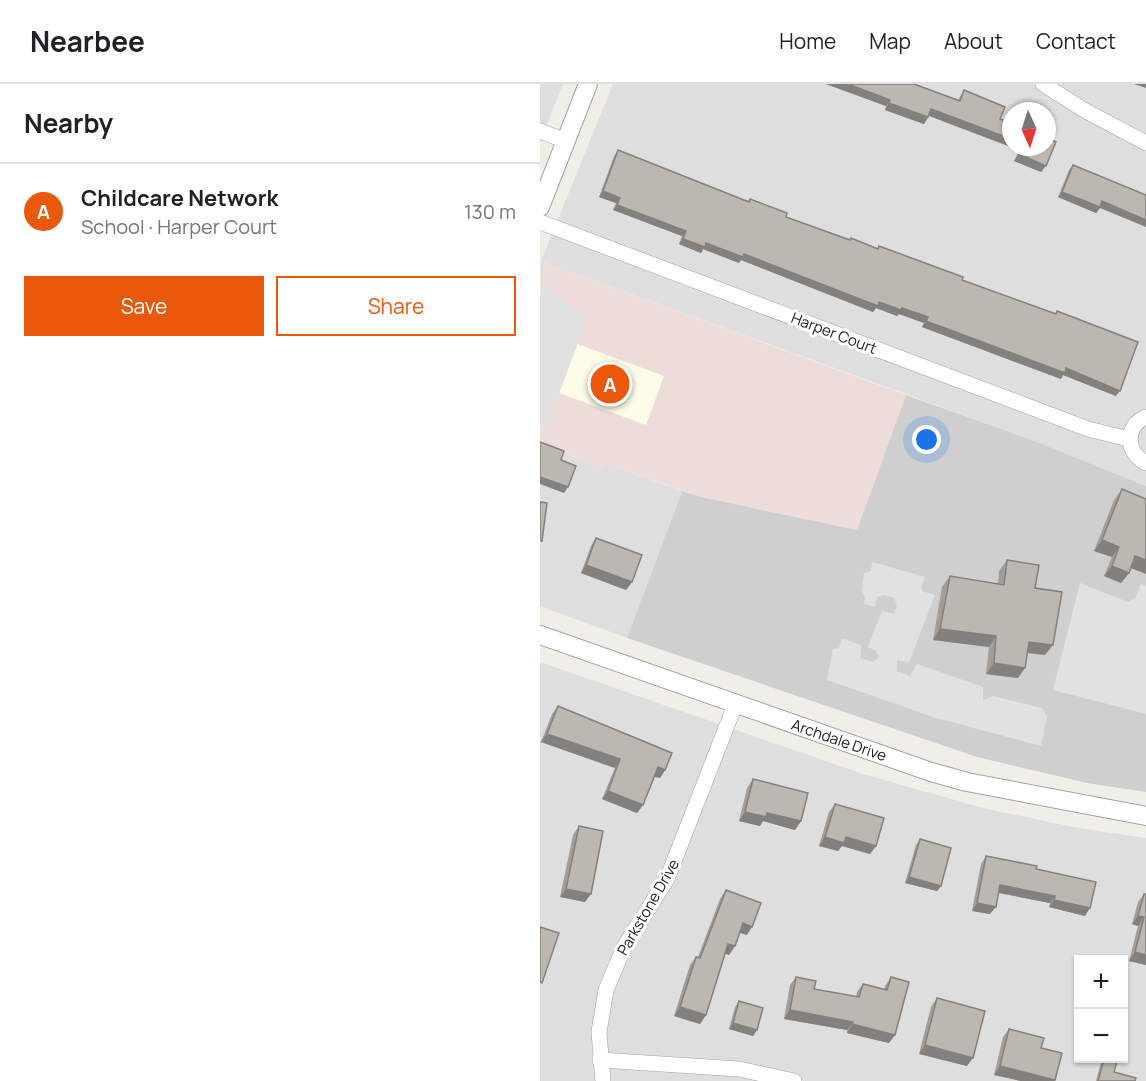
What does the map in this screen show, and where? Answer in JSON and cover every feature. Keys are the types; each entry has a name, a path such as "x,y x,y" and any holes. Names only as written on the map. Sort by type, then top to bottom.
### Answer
{"street":[{"path":"540,207 588,84"},
{"path":"1043,84 1084,110 1146,143"},
{"path":"540,131 566,141"},
{"name":"Harper Court","path":"540,222 1088,429 1129,439"},
{"path":"1146,417 1136,424 1129,439 1134,454 1146,463"},
{"name":"Archdale Drive","path":"540,635 735,705 967,782 1146,816"},
{"name":"Parkstone Drive","path":"603,1081 598,1032 606,990 617,961 667,879 735,705"},
{"path":"600,1060 739,1070 794,1081"}],"shaded area":[{"path":"540,84 563,84 540,142"},
{"path":"613,84 1146,84 1146,486 1032,440 541,261"},
{"path":"541,261 906,395 857,530 701,497 606,464 604,469 540,444"},
{"path":"545,283 586,321 548,424 540,421 540,296"},
{"path":"575,343 664,376 646,425 556,392"},
{"path":"906,395 1032,440 1146,486 1146,792 1087,783 977,757 627,638 682,491 857,530"},
{"path":"540,444 604,469 606,464 682,491 627,638 540,606"},
{"path":"872,562 925,577 921,587 922,591 935,595 909,663 897,660 897,671 910,676 917,664 983,687 983,700 993,696 1042,708 1047,717 1041,746 933,717 827,680 833,649 839,648 842,638 861,645 860,658 873,662 879,657 876,651 868,647 882,611 894,614 897,605 894,598 883,595 877,597 875,607 864,604 865,597 862,591 864,573 871,571"},
{"path":"1080,583 1128,602 1135,598 1141,584 1146,586 1146,714 1053,690"},
{"path":"540,662 863,774 987,809 1078,828 1146,838 1146,1081 540,1081"}],"building":[{"path":"848,84 914,84 960,101 964,90 1002,106 1000,119 1002,120 1002,136 931,109 928,117 889,103 890,100"},
{"path":"618,150 749,202 750,199 787,213 786,217 878,249 879,246 963,277 962,280 1056,314 1057,311 1138,342 1120,391 1066,368 1065,373 926,321 928,317 879,302 878,306 744,254 743,257 706,243 705,247 683,239 686,231 617,205 620,198 603,191"},
{"path":"1024,156 1050,156 1046,166"},
{"path":"1073,165 1146,195 1146,220 1102,201 1100,207 1062,192"},
{"path":"540,442 564,451 561,460 576,466 568,487 540,477"},
{"path":"1122,489 1146,499 1146,560 1135,556 1129,573 1112,566 1119,547 1102,540"},
{"path":"540,502 547,503 542,541 540,541"},
{"path":"596,538 642,555 632,582 586,565"},
{"path":"1007,560 1039,565 1035,588 1062,592 1053,645 1029,642 1025,668 994,663 996,636 940,629 950,576 1004,585"},
{"path":"558,706 672,753 665,770 658,767 643,805 608,791 620,759 547,734"},
{"path":"753,779 808,793 801,821 767,813 766,817 745,812"},
{"path":"835,804 884,818 876,846 846,837 844,843 825,837"},
{"path":"579,826 603,831 591,894 566,889"},
{"path":"920,839 951,848 941,886 909,877"},
{"path":"986,856 1037,866 1036,869 1096,882 1090,908 1054,900 1055,896 1000,885 996,907 977,903"},
{"path":"726,890 761,903 752,927 743,923 735,946 728,944 706,1015 680,1007 696,957 700,958"},
{"path":"1144,894 1146,894 1146,955 1135,952 1144,917 1138,916"},
{"path":"540,927 559,933 542,983 540,982"},
{"path":"796,977 816,981 814,989 859,997 863,984 887,990 891,977 909,982 895,1035 852,1024 853,1022 790,1010"},
{"path":"937,998 985,1011 973,1058 925,1045"},
{"path":"739,1001 763,1008 757,1030 733,1023"},
{"path":"1009,1029 1044,1038 1041,1048 1062,1053 1055,1080 1000,1066"},
{"path":"1103,1063 1116,1063 1114,1072 1136,1078 1135,1081 1098,1081"}],"place":[{"name":"Childcare Network","path":"610,384"}]}
